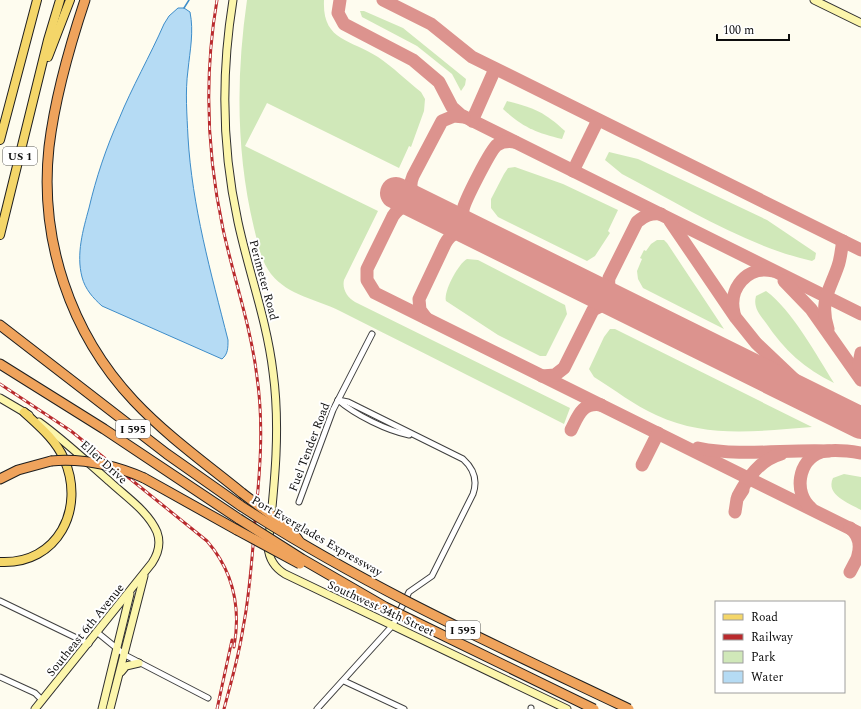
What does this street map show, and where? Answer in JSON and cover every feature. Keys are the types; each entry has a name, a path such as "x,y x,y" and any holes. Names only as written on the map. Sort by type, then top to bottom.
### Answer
{"highway":[{"path":"85,0 77,23 55,111 48,166 50,221 56,258 67,292 90,342 121,387 160,426 242,493 291,530 301,544"},
{"path":"77,23 88,0"},
{"path":"0,320 29,346"},
{"name":"Port Everglades Expressway","path":"0,325 158,447 241,506 301,544 442,620 628,709"},
{"name":"Port Everglades Expressway","path":"0,363 239,519 362,595 594,709"},
{"path":"0,479 18,470 51,461 91,462 119,467 144,478 302,565 362,595"}],"main road":[{"name":"US 1","path":"0,140 37,0"},
{"name":"US 1","path":"0,235 48,40 60,0"},
{"path":"40,76 70,0"},
{"path":"0,562 24,560 43,551 59,535 70,510 70,479 64,459 52,440 24,412"}],"street":[{"name":"Perimeter Road","path":"232,0 225,68 224,107 226,145 238,222 266,332 275,383 276,461 268,547 270,559 275,565"},
{"path":"814,0 861,23"},
{"name":"Fuel Tender Road","path":"299,502 338,400 372,334"},
{"name":"Eller Drive","path":"0,398 24,412 63,440 148,517 156,530 159,540 157,553 152,563"},
{"name":"Fuel Tender Road","path":"317,709 393,626 409,592 432,576 473,494 475,486 473,472 463,459 348,402 338,400"},
{"name":"Southeast 6th Avenue","path":"35,709 131,592 152,563"},
{"name":"Southwest 34th Street","path":"275,565 289,576 567,709"},
{"path":"110,709 145,572"},
{"path":"102,709 131,592"},
{"path":"0,601 89,644"},
{"path":"98,633 125,655 208,698"},
{"path":"119,676 126,666 139,663"},
{"path":"0,677 34,694 42,700"},
{"path":"344,681 404,709"}],"green space":[{"path":"247,0 324,0 328,24 333,31 348,42 368,51 384,61 421,92 425,99 424,111 411,147 409,146 399,168 267,103 245,146 378,211 344,280 344,290 347,295 355,302 570,408 564,424 340,311 294,292 271,274 262,258 258,246 248,200 241,143 241,57"},
{"path":"360,11 364,11 403,28 466,79 465,85 461,91 452,74 417,46 362,17"},
{"path":"507,101 525,106 551,119 565,131 562,139 544,134 517,121 503,109"},
{"path":"609,152 638,159 767,220 816,253 815,259 812,261 763,246 715,224 622,174 605,160"},
{"path":"515,167 563,184 618,210 608,231 610,233 595,256 587,261 498,217 491,208 491,199 508,168"},
{"path":"657,240 664,240 667,243 724,329 643,288 638,279 637,271 642,259 640,258 644,250 646,251 651,244"},
{"path":"467,259 478,260 565,305 567,314 546,356 540,356 498,335 446,301 447,291 452,278 463,262"},
{"path":"766,291 776,299 794,321 834,383 823,378 804,365 780,342 773,333 759,313 755,304 756,296"},
{"path":"610,329 615,329 812,427 733,432 695,428 675,423 656,415 632,402 594,377 589,369 604,337"},
{"path":"844,474 861,477 861,510 840,498 832,489 831,484 833,478"}],"water":[{"path":"178,8 184,8 190,12 191,19 192,27 186,95 190,163 203,239 228,340 227,353 222,359 102,306 87,289 83,281 80,268 80,251 83,233 95,186 114,130 164,24 169,16"}],"waterway":[{"path":"184,8 189,0"}],"taxiway":[{"path":"340,0 338,13 344,24 413,60 439,82 452,107 461,115 861,314"},
{"path":"383,0 431,24 472,57 861,250"},
{"path":"472,121 495,69"},
{"path":"422,206 413,196 411,189 413,176 442,121 454,116 464,117"},
{"path":"573,171 598,120"},
{"path":"473,231 465,222 463,216 463,210 473,187 489,156 497,145 510,141 515,142"},
{"path":"422,206 413,205 402,207 393,216 367,269 367,280 375,293 861,534"},
{"path":"625,306 610,292 609,278 637,222 648,215 661,214"},
{"path":"670,221 736,318 756,343 796,381 821,400 853,420"},
{"path":"426,318 420,310 419,299 447,240 453,234 464,231 473,231"},
{"path":"828,329 825,303 839,263 843,241"},
{"path":"734,313 734,295 742,281 748,275 755,272 764,270 773,271"},
{"path":"784,281 811,309 861,380"},
{"path":"542,376 555,375 564,368 593,310 607,303 623,306"},
{"path":"861,353 859,363 861,378"},
{"path":"571,430 579,415 585,408 589,406 601,405"},
{"path":"642,465 658,433"},
{"path":"698,448 731,452 829,451"},
{"path":"811,508 805,502 800,486 803,469 807,462 813,456 826,451 861,453"},
{"path":"738,496 755,470 767,460 781,454"},
{"path":"735,512 737,499 743,490"},
{"path":"850,528 858,540 858,555"},
{"path":"850,572 861,551"}],"runway":[{"path":"396,193 861,423"}],"railway":[{"path":"217,0 210,57 209,86 209,115 213,172 227,248 251,340 259,395 261,431 258,485 247,602 235,669 224,709"},
{"path":"0,384 71,431 207,541 223,565 229,577 233,591 236,618 234,647"},
{"path":"217,709 232,640"}]}
